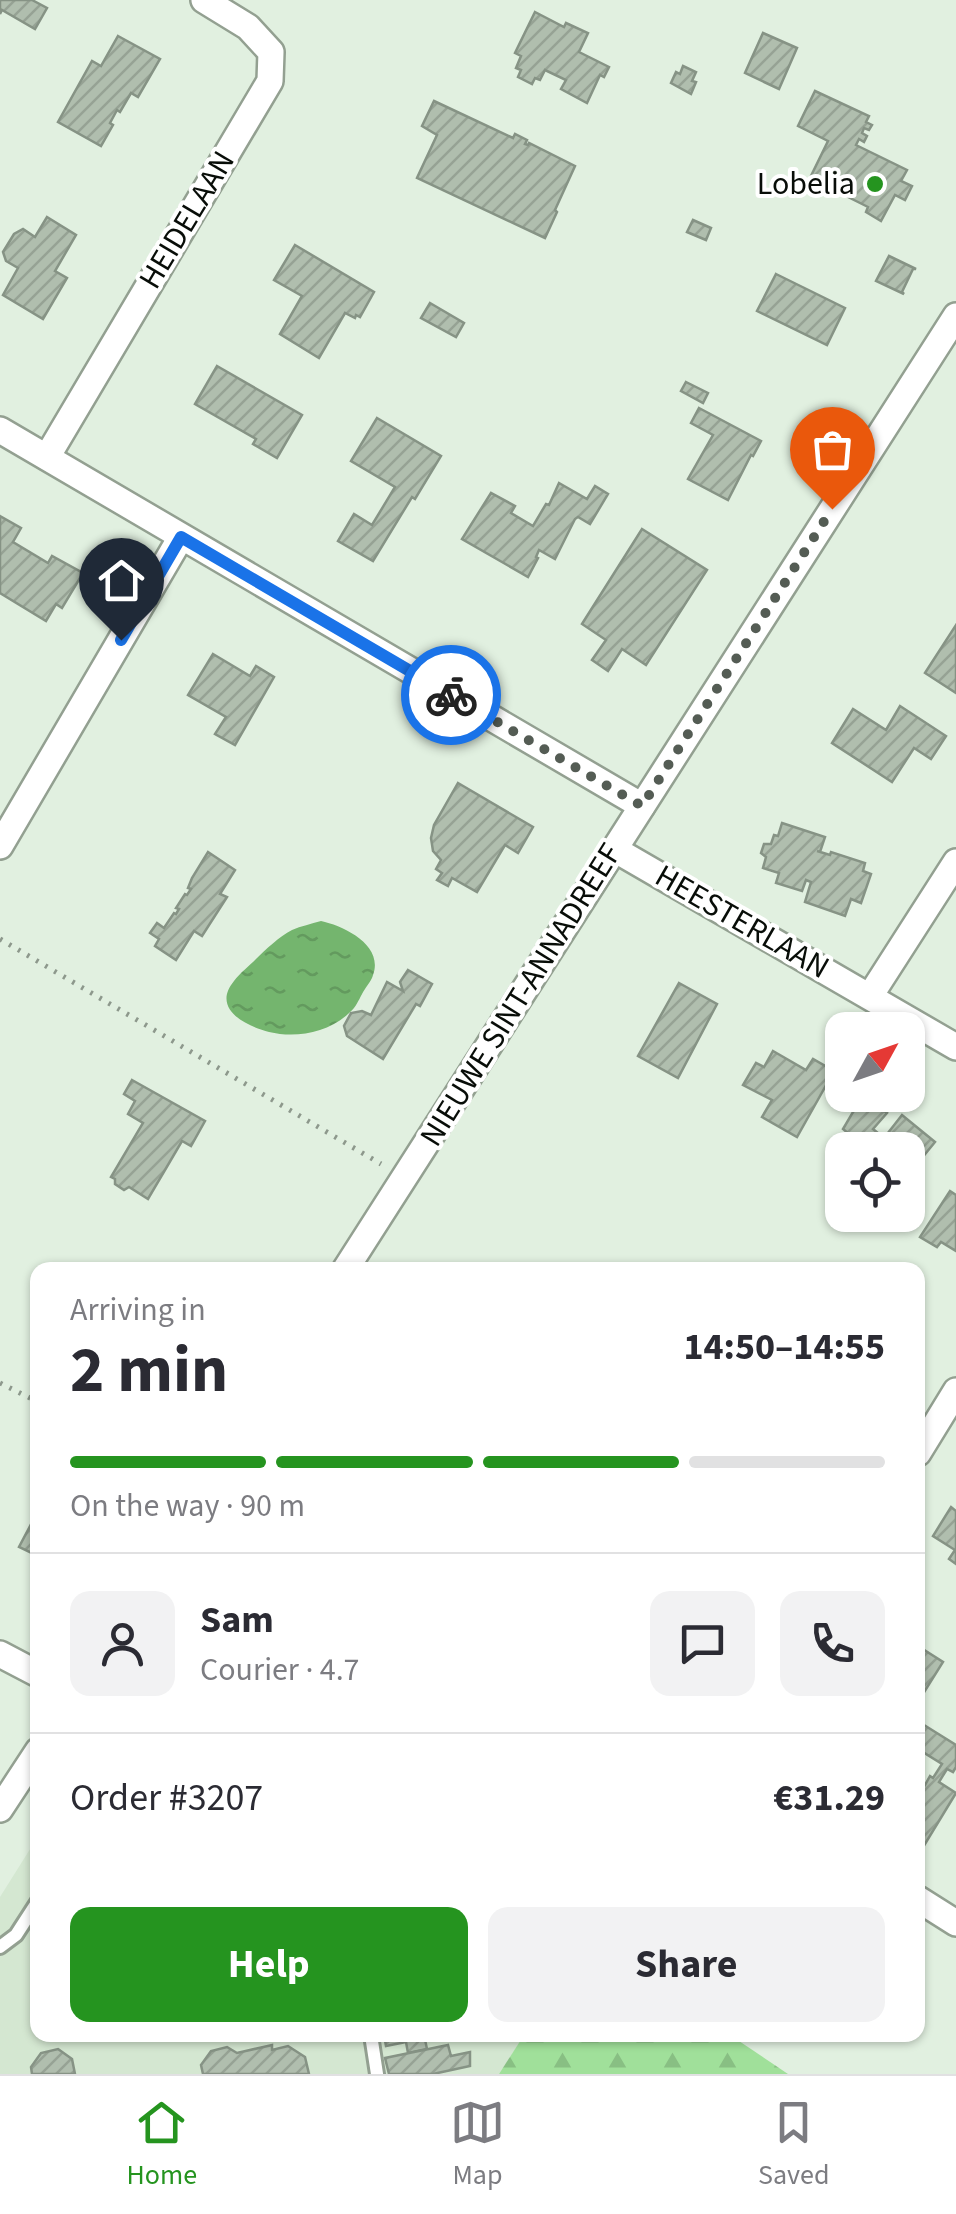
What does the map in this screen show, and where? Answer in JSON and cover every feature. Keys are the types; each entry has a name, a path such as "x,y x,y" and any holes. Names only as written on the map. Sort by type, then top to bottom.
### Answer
{"street":[{"name":"HEIDELAAN","path":"47,457 270,82 272,52 248,27 204,0"},
{"name":"NIEUWE SINT-ANNADREEF","path":"350,1262 956,316"},
{"path":"0,430 642,806"},
{"path":"0,846 181,537"},
{"name":"HEESTERLAAN","path":"614,849 956,1047"},
{"path":"870,996 956,862"},
{"path":"925,1442 956,1391"},
{"path":"0,1654 30,1670"},
{"path":"0,1809 30,1763"},
{"path":"925,1903 956,1923"}],"lane":[{"path":"0,1947 16,1935 30,1913"},
{"path":"372,2042 377,2074"}],"path":[{"path":"0,939 405,1179"},
{"path":"0,1383 30,1398"}],"shaded area":[{"path":"30,1849 30,2042 520,2042 499,2074 0,2074 0,1897"}],"green space":[{"path":"520,2042 740,2042 788,2074 499,2074"}],"water":[{"path":"321,921 350,932 373,955 372,977 354,1008 326,1028 292,1035 260,1029 234,1015 227,1000 228,991 239,975 287,933"}],"building":[{"path":"0,0 32,0 47,8 35,29 2,10 0,14"},
{"path":"535,12 564,27 566,23 588,33 579,52 609,67 604,77 600,75 587,103 561,89 566,80 545,70 540,80 535,78 532,84 518,77 521,70 516,68 521,56 515,53"},
{"path":"763,33 797,48 779,89 745,73"},
{"path":"118,36 160,59 138,97 131,93 120,112 117,110 101,146 58,122 92,61 101,66"},
{"path":"683,66 696,72 691,94 671,83"},
{"path":"815,91 869,116 866,122 872,125 869,130 864,128 864,142 859,139 856,145 907,170 901,181 912,186 905,200 895,195 881,221 866,212 868,207 810,178 828,141 798,126"},
{"path":"434,101 513,138 515,134 527,140 525,144 575,166 545,238 417,178 437,135 422,126"},
{"path":"47,217 76,235 55,271 67,278 43,319 3,295 18,268 6,261 3,252 14,234 23,229 35,237"},
{"path":"693,220 711,228 706,240 687,232"},
{"path":"295,245 374,292 360,317 345,313 319,358 280,334 302,296 274,280"},
{"path":"889,256 916,269 904,294 876,281"},
{"path":"776,274 845,308 827,345 757,311"},
{"path":"430,303 464,323 456,337 421,318"},
{"path":"217,366 302,415 277,458 253,444 256,439 195,404"},
{"path":"686,382 708,393 703,403 681,391"},
{"path":"699,408 761,441 728,500 688,479 713,435 691,423"},
{"path":"377,418 441,456 373,561 338,541 354,514 372,525 395,487 351,461"},
{"path":"559,483 587,499 595,486 608,494 590,524 575,519 555,559 539,550 528,577 462,539 491,493 515,506 511,513 533,526"},
{"path":"0,516 21,528 13,542 48,563 52,556 83,573 62,608 56,604 46,621 0,593"},
{"path":"642,529 707,570 646,665 622,649 608,671 592,660 606,640 582,624"},
{"path":"956,625 956,693 925,673"},
{"path":"213,654 250,676 256,666 274,677 235,745 215,734 226,717 188,695"},
{"path":"900,706 946,736 931,759 914,748 892,782 832,743 853,709 886,730"},
{"path":"458,783 533,827 518,853 505,845 477,892 452,878 448,886 437,880 442,873 436,869 441,860 433,851 431,838 434,825"},
{"path":"782,823 825,837 820,852 865,863 863,871 871,874 861,903 851,899 845,916 805,902 811,882 806,880 802,891 776,883 779,873 763,868 766,857 761,853 764,844 771,844 774,835 778,836"},
{"path":"208,852 235,870 220,894 227,897 202,936 194,931 176,960 155,946 159,939 150,933 157,923 164,928 176,914"},
{"path":"408,970 432,984 383,1059 347,1036 344,1026 351,1013 362,1011 371,1015 387,982 403,991 400,982"},
{"path":"679,983 717,1004 678,1078 638,1056"},
{"path":"773,1051 806,1070 813,1059 825,1066 825,1087 797,1137 762,1117 772,1100 743,1085 756,1063 764,1067"},
{"path":"132,1080 205,1121 191,1146 182,1141 148,1199 129,1187 124,1190 111,1177 143,1123 128,1114 135,1101 124,1094"},
{"path":"853,1112 887,1113 873,1129 877,1132 843,1129"},
{"path":"902,1115 923,1132 889,1132"},
{"path":"925,1134 935,1142 925,1154"},
{"path":"950,1191 956,1195 956,1251 941,1242 937,1247 920,1237"},
{"path":"951,1507 956,1511 956,1564 949,1559 955,1550 933,1536"},
{"path":"30,1526 30,1552 19,1547"},
{"path":"925,1650 943,1662 925,1691"},
{"path":"925,1726 956,1745 956,1767 953,1772 947,1769 939,1782 956,1793 925,1844 925,1785 942,1764 925,1753"},
{"path":"406,2042 426,2042 427,2049 408,2053"},
{"path":"272,2045 272,2050 288,2046 305,2057 309,2074 203,2074 201,2065 211,2051 227,2047 237,2053"},
{"path":"448,2045 451,2056 470,2052 470,2066 433,2074 389,2074 385,2058"},
{"path":"58,2049 72,2059 75,2074 32,2074 31,2067 41,2053"}],"way so far":[{"path":"451,695 642,806 832,509"}],"place":[{"name":"Lobelia","path":"875,184"}],"route":[{"path":"121,640 181,537 451,695"}]}
